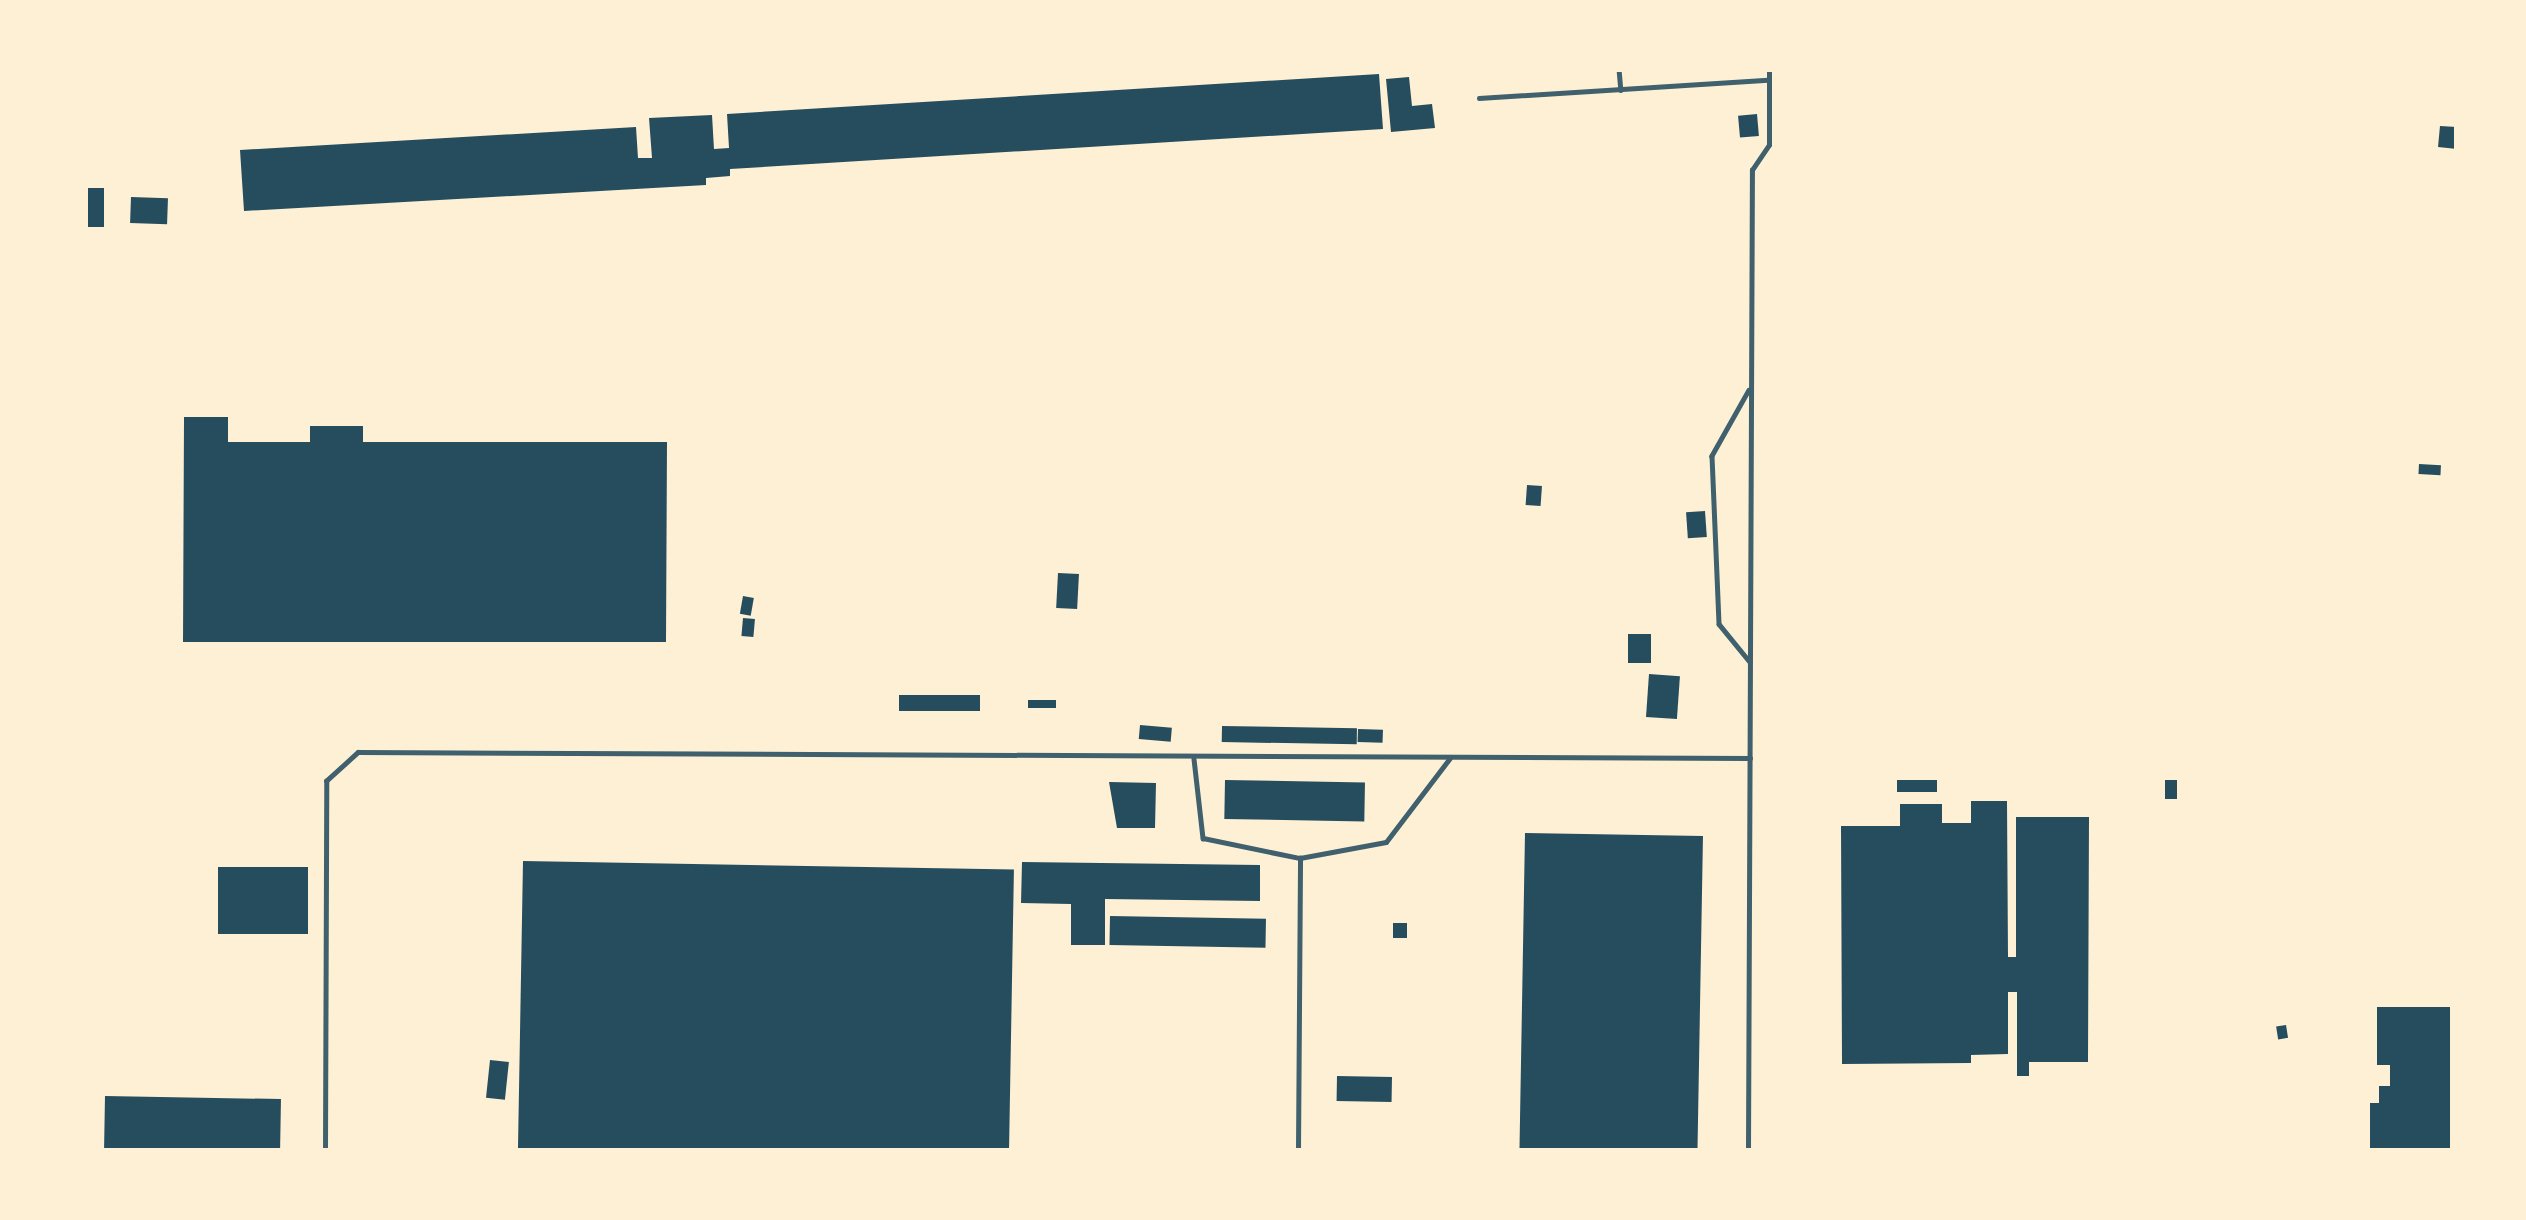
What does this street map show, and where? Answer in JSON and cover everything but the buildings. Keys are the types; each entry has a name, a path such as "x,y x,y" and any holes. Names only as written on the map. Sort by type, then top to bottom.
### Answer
{"lane":[{"path":"1619,69 1621,90"},
{"path":"1748,1151 1752,170 1768,145 1769,69"},
{"path":"1479,98 1769,80"},
{"path":"1750,662 1719,624 1712,456 1751,385"},
{"path":"325,1151 326,781 358,752 1750,758"},
{"path":"1194,756 1202,838 1300,858 1386,842 1451,758"},
{"path":"1298,1151 1300,858"}]}
